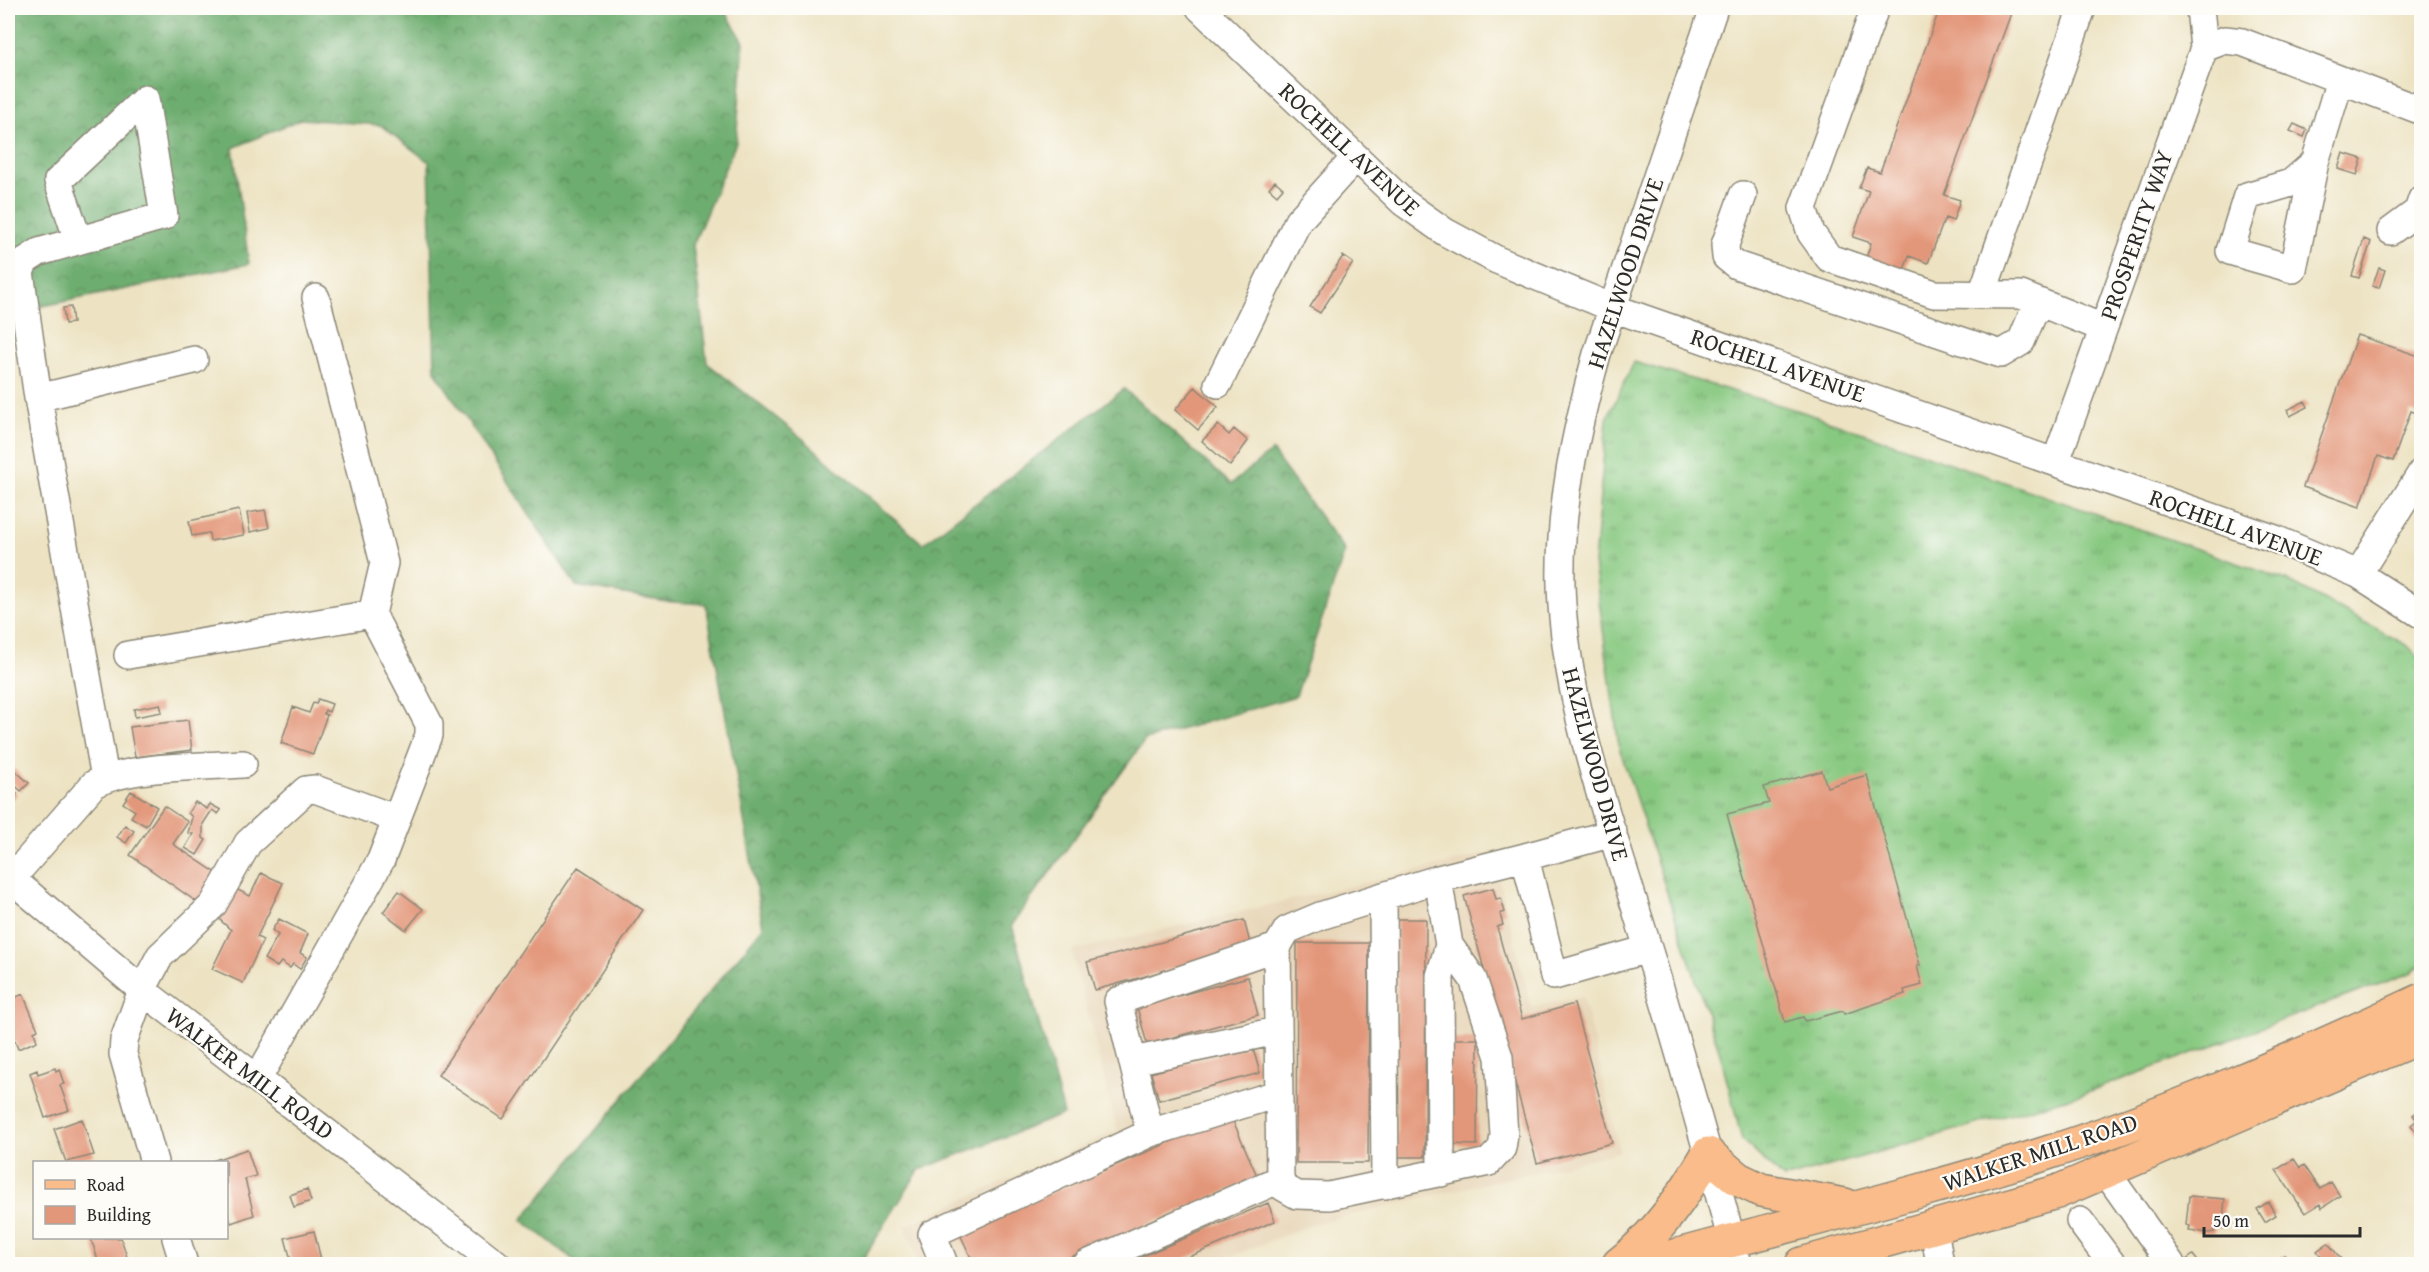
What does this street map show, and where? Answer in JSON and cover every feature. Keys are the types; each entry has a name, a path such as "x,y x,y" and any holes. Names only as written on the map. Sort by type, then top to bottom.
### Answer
{"main road":[{"name":"WALKER MILL ROAD","path":"1646,1264 1735,1252 1857,1207 2043,1154 2140,1120 2421,1000"},
{"name":"WALKER MILL ROAD","path":"1802,1264 1846,1257 2025,1203 2106,1172 2421,1036"},
{"path":"1619,1264 1638,1251 1682,1197 1708,1154 1738,1179 1761,1190 1857,1207"}],"street":[{"name":"ROCHELL AVENUE","path":"1200,8 1403,202 1445,232 1550,284 1613,308 2275,539 2358,574 2421,615"},
{"name":"HAZELWOOD DRIVE","path":"1714,8 1594,364 1569,471 1561,577 1574,702 1735,1252"},
{"path":"1875,8 1803,208 1810,233 1829,258 1934,294 2021,295 2103,328"},
{"path":"1982,294 2082,8"},
{"name":"PROSPERITY WAY","path":"2056,461 2204,48 2200,8"},
{"path":"2204,48 2225,40 2242,42 2421,111"},
{"path":"2315,162 2340,80"},
{"path":"78,240 58,181 145,99 164,216 39,252 25,261 20,272 38,398 105,778"},
{"path":"1218,384 1298,221 1355,158"},
{"path":"1743,195 1725,245 1726,257 1736,265 2001,354 2021,342 2038,302"},
{"path":"2391,231 2418,211 2421,199"},
{"path":"258,1078 381,860 429,735 429,724 372,614 384,563 316,298"},
{"path":"38,398 194,360"},
{"path":"2358,574 2421,472"},
{"path":"128,655 372,614"},
{"path":"9,878 94,784 105,778 124,773 243,764"},
{"path":"154,1161 123,1054 124,1040 142,990 160,956 213,905 248,843 306,790 315,789 397,819"},
{"path":"1449,945 1473,979 1499,1058 1504,1135 1502,1148 1489,1162 1329,1196 1297,1195 1283,1187 1280,1179 1277,1094 1277,947 1287,930 1320,916 1438,879 1613,833"},
{"path":"1525,857 1554,976 1648,949"},
{"name":"WALKER MILL ROAD","path":"9,878 142,990 497,1264"},
{"path":"1438,879 1449,945 1440,976 1440,1173"},
{"path":"1383,896 1385,1185"},
{"path":"1150,1134 1118,1001 1277,947"},
{"path":"1133,1061 1276,1031"},
{"path":"944,1264 932,1234 1150,1134 1277,1094"},
{"path":"2106,1172 2171,1264"},
{"path":"1087,1264 1280,1179"},
{"path":"2080,1221 2112,1264"},
{"path":"1934,1229 1940,1264"},
{"path":"176,1239 184,1264"}],"shaded area":[{"path":"1492,853 1531,1007 1583,997 1620,1152 1315,1223 1212,1264 920,1264 905,1226 1117,1130 1072,951"}],"green space":[{"path":"8,8 723,8 744,42 736,142 693,245 707,363 802,438 923,544 1124,389 1231,484 1272,451 1345,551 1296,696 1145,740 1012,925 1064,1114 919,1170 860,1264 579,1264 522,1220 763,927 706,604 672,602 576,586 435,371 429,162 380,125 301,119 233,148 249,264 13,312 11,195 8,197"},
{"path":"1634,362 1803,412 2286,580 2407,645 2422,661 2421,966 2410,973 2082,1094 1784,1179 1742,1140 1720,1053 1619,747 1594,563 1607,419"}],"building":[{"path":"1940,8 2013,8 1944,195 1960,200 1953,221 1945,218 1928,263 1909,256 1902,275 1865,261 1871,243 1853,237 1869,191 1859,188 1867,168 1880,172"},
{"path":"2294,124 2307,130 2304,137 2290,131"},
{"path":"2343,153 2362,159 2357,175 2338,169"},
{"path":"1275,181 1283,188 1277,195 1269,188"},
{"path":"2364,239 2371,242 2359,278 2352,276"},
{"path":"1343,256 1353,263 1320,313 1310,307"},
{"path":"2379,268 2385,270 2379,288 2372,286"},
{"path":"71,307 73,323 65,324 63,308"},
{"path":"2357,335 2422,357 2422,415 2411,411 2393,461 2378,456 2360,507 2303,487"},
{"path":"1195,387 1218,407 1198,430 1175,410"},
{"path":"2305,401 2308,407 2290,416 2287,410"},
{"path":"1218,425 1229,435 1234,429 1248,441 1230,466 1202,441"},
{"path":"239,510 244,535 210,541 209,533 192,536 189,521"},
{"path":"265,510 269,528 250,532 247,513"},
{"path":"318,699 332,704 329,712 325,710 324,714 327,715 313,754 281,743 293,707 309,713 313,703 316,704"},
{"path":"160,704 162,712 135,717 134,709"},
{"path":"188,720 192,750 135,757 130,727"},
{"path":"8,764 29,783 21,791 8,779"},
{"path":"1822,771 1827,787 1867,775 1920,965 1917,966 1922,985 1904,990 1905,994 1844,1014 1843,1011 1805,1021 1803,1017 1785,1022 1727,814 1769,803 1764,787"},
{"path":"8,786 17,794 10,802 8,800"},
{"path":"131,791 157,807 146,826 131,817 135,811 123,803"},
{"path":"195,802 207,809 210,804 221,810 218,814 212,810 203,824 203,838 206,840 197,855 185,848 193,834 188,833 192,817 188,813"},
{"path":"164,806 188,822 173,844 221,876 201,905 130,855"},
{"path":"125,825 134,831 126,843 117,837"},
{"path":"578,867 643,910 503,1119 438,1075"},
{"path":"261,873 283,883 257,937 263,940 243,983 212,969 231,930 219,919 234,888 250,896"},
{"path":"1493,888 1496,899 1501,898 1505,912 1500,914 1503,925 1497,927 1522,1019 1574,1004 1612,1143 1537,1163 1464,896"},
{"path":"399,891 423,909 406,930 383,912"},
{"path":"279,919 308,934 300,953 307,957 300,969 293,964 290,968 281,962 277,967 264,959 278,935 272,930"},
{"path":"1397,919 1426,919 1425,1157 1397,1157"},
{"path":"1244,920 1251,947 1095,990 1087,962"},
{"path":"1297,943 1369,943 1368,1163 1296,1163"},
{"path":"1248,977 1258,1015 1147,1044 1137,1007"},
{"path":"23,994 38,1030 34,1032 37,1041 18,1049 15,1041 10,1043 8,1037 8,1001"},
{"path":"1449,1039 1478,1039 1477,1145 1448,1144"},
{"path":"1252,1045 1260,1073 1159,1100 1151,1073"},
{"path":"55,1068 56,1071 59,1069 64,1084 60,1085 69,1110 45,1118 30,1073 37,1070 38,1074"},
{"path":"2422,1109 2422,1140 2411,1125 2417,1120 2413,1115"},
{"path":"1231,1116 1258,1178 1054,1264 974,1264 959,1232"},
{"path":"82,1119 94,1155 66,1161 54,1129"},
{"path":"247,1149 256,1176 245,1179 254,1215 231,1223 228,1215 228,1161 212,1161"},
{"path":"2294,1159 2300,1168 2304,1165 2320,1189 2331,1182 2340,1196 2322,1208 2320,1204 2305,1213 2276,1170"},
{"path":"307,1189 311,1201 294,1207 290,1195"},
{"path":"2189,1196 2225,1199 2222,1228 2215,1227 2214,1232 2208,1233 2189,1230 2190,1226 2186,1225"},
{"path":"2268,1202 2276,1215 2265,1222 2257,1209"},
{"path":"1268,1203 1275,1221 1172,1264 1124,1264"},
{"path":"314,1231 322,1264 292,1264 285,1238"},
{"path":"91,1239 121,1239 127,1257 124,1258 126,1264 99,1264"},
{"path":"2328,1243 2342,1260 2336,1264 2327,1264 2317,1251"},
{"path":"2193,1255 2200,1264 2182,1263"},
{"path":"2285,1255 2291,1264 2270,1264"}]}
